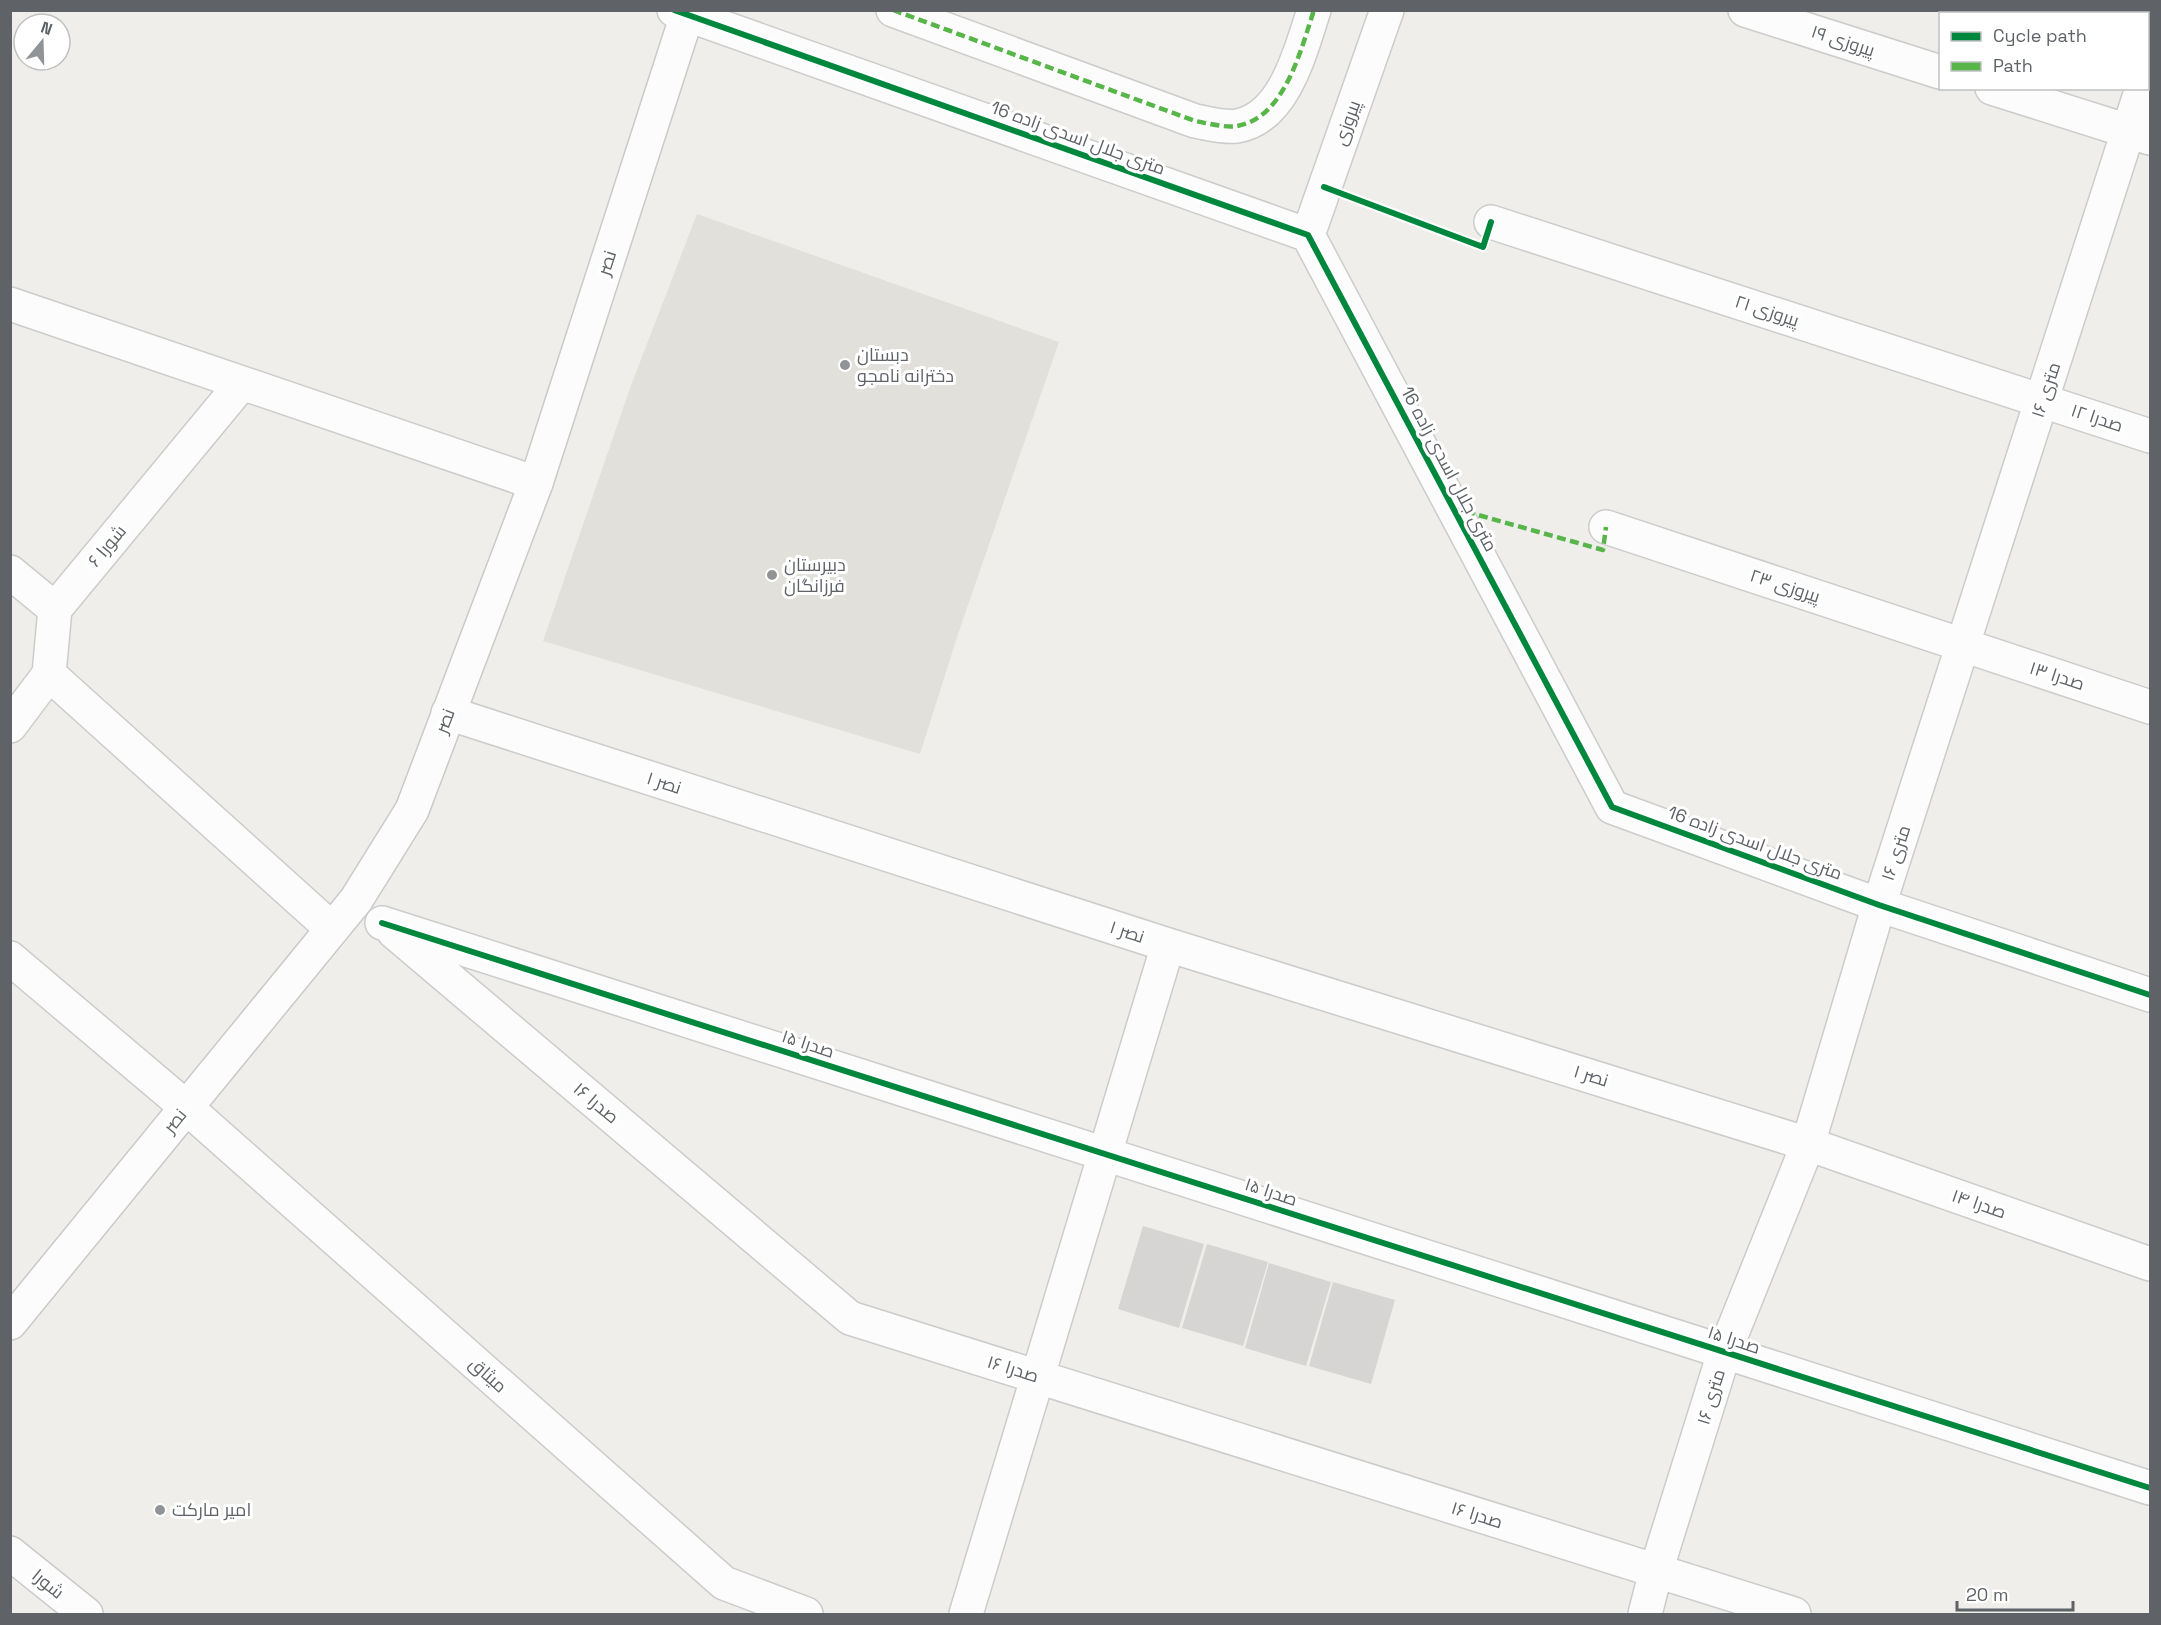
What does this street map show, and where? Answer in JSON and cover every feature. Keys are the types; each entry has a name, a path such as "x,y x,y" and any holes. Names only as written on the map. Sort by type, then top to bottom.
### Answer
{"street":[{"path":"892,10 1195,121 1236,126 1259,118 1278,98 1295,66 1314,10"},
{"name":"پیروزی","path":"1308,235 1387,10"},
{"name":"پیروزی ۱۹","path":"1746,10 1939,71"},
{"name":"16 متری جلال اسدی زاده","path":"680,13 1308,235 1612,807 1879,904 2151,995"},
{"name":"نصر","path":"10,1323 356,900 412,810 536,483 680,13"},
{"path":"1998,90 2139,135"},
{"name":"۱۶ متری","path":"1645,1614 1656,1571 1724,1353 1808,1144 1879,904 2043,400 2139,135 2142,90"},
{"name":"پیروزی ۲۱","path":"1491,222 2043,400"},
{"path":"10,304 536,483"},
{"name":"شورا ۶","path":"55,609 242,383"},
{"name":"صدرا ۱۲","path":"2043,400 2151,436"},
{"name":"پیروزی ۲۳","path":"1606,527 1964,644"},
{"path":"10,573 55,609 49,674 10,726"},
{"name":"صدرا ۱۳","path":"1964,644 2151,707"},
{"path":"49,674 332,929"},
{"name":"نصر ۱","path":"448,713 1168,945 1808,1144"},
{"name":"صدرا ۱۶","path":"356,900 850,1318 1794,1614"},
{"name":"صدرا ۱۵","path":"382,923 2151,1488"},
{"path":"966,1614 1168,945"},
{"name":"میثاق","path":"10,958 186,1107 724,1584 807,1614"},
{"name":"صدرا ۱۴","path":"1808,1144 2151,1264"},
{"name":"شورا","path":"10,1553 86,1614"}],"shaded area":[{"path":"697,214 1059,342 958,634 920,754 543,641 630,388"}],"building":[{"path":"1143,1226 1204,1244 1179,1328 1118,1309"},
{"path":"1207,1244 1268,1262 1243,1346 1182,1328"},
{"path":"1269,1263 1331,1282 1306,1366 1245,1348"},
{"path":"1333,1282 1395,1300 1371,1384 1309,1366"}],"marked path":[{"path":"893,10 1195,121 1221,126 1237,126 1254,120 1279,96 1297,62 1314,10"},
{"path":"1453,508 1603,550 1606,527"}],"cycle path":[{"path":"674,10 1308,235 1612,807 1879,905 2150,995"},
{"path":"1324,187 1483,247 1491,222"},
{"path":"382,923 2150,1488"}],"place":[{"name":"دبستان دخترانه نامجو","path":"845,365"},
{"name":"دبیرستان فرزانگان","path":"772,575"},
{"name":"امیر مارکت","path":"160,1510"}]}
